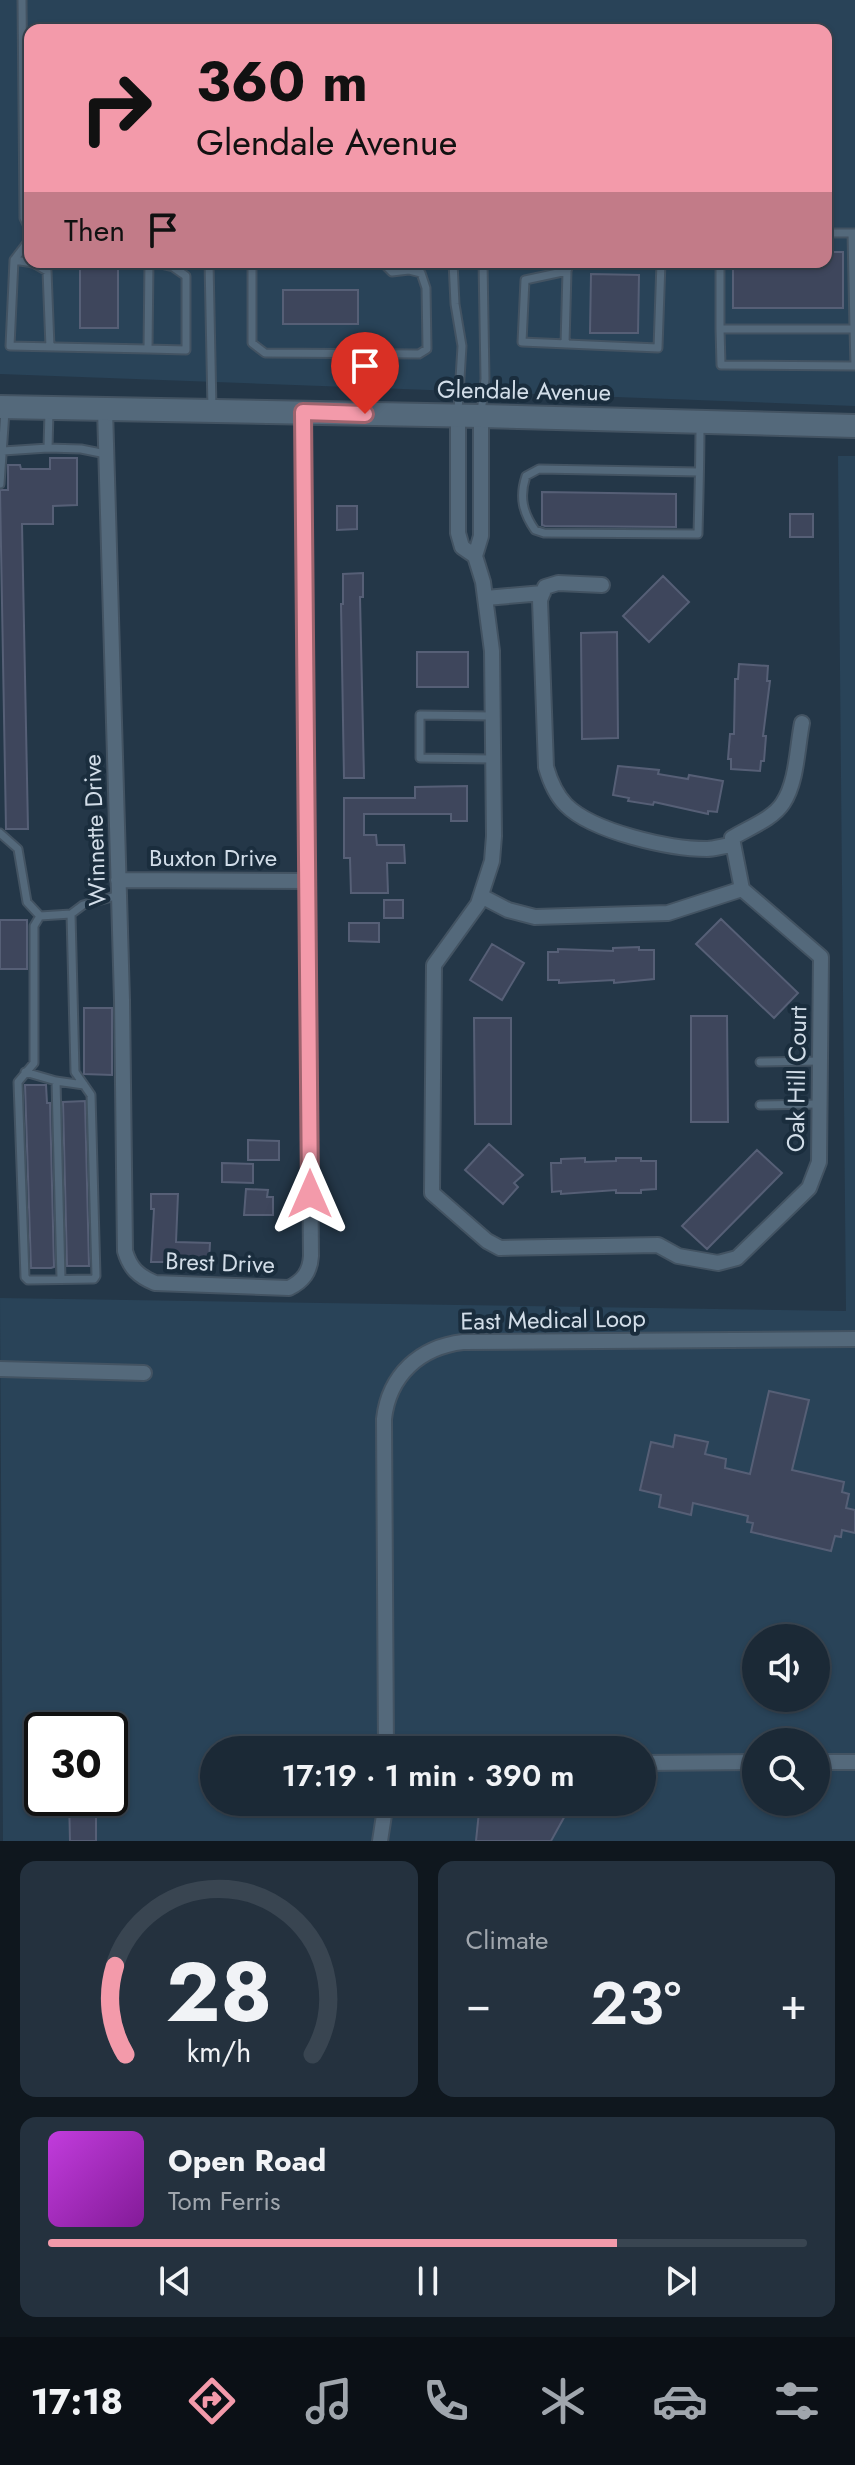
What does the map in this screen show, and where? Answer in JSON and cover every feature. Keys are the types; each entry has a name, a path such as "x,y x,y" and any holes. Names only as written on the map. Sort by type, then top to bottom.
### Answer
{"main road":[{"name":"Glendale Avenue","path":"2,407 855,426"}],"street":[{"name":"Winnette Drive","path":"105,409 119,887 125,1251"},
{"path":"303,412 308,881"},
{"name":"Oak Hill Court","path":"458,415 458,533 462,547 475,556"},
{"name":"Oak Hill Court","path":"481,416 481,536 475,556 486,598 492,651 495,759 492,861 481,896 434,965 430,1176 432,1193 487,1241 500,1248 658,1245 678,1256 718,1263 737,1258 809,1188 819,1162 821,957 742,889"},
{"path":"602,585 558,583 545,587 540,600 546,767 550,780 568,807 590,822 628,836 707,849 731,845"},
{"path":"486,598 543,593"},
{"path":"481,896 508,910 535,917 668,913 742,889 732,838 783,804 791,786 802,723"},
{"name":"Buxton Drive","path":"119,887 308,881"},
{"name":"Brest Drive","path":"125,1251 128,1262 141,1278 168,1285 289,1288 307,1273 311,1256 308,881"},
{"name":"East Medical Loop","path":"386,1736 384,1419 390,1394 412,1363 438,1347 463,1342 855,1339"},
{"path":"0,1369 144,1373"},
{"path":"656,1763 742,1762"},
{"path":"830,1762 855,1762"},
{"path":"380,1841 384,1816"}],"lane":[{"path":"22,0 24,218"},
{"path":"720,268 721,365 855,366 854,233 832,233"},
{"path":"24,247 14,260 10,346 186,350 186,276 174,268"},
{"path":"14,260 24,262"},
{"path":"42,268 47,271 50,347"},
{"path":"148,349 151,268"},
{"path":"209,268 212,411"},
{"path":"252,268 252,343 265,353 419,354 427,349 426,288 421,273 409,270 392,272 388,268"},
{"path":"453,268 462,346 458,415"},
{"path":"481,416 485,379 483,268"},
{"path":"560,268 525,280 522,342 658,348 661,268"},
{"path":"565,344 569,268"},
{"path":"720,329 854,329"},
{"path":"0,484 2,407"},
{"path":"48,448 49,408"},
{"path":"699,472 539,469 526,476 523,510 535,530 544,533 698,534 700,421"},
{"path":"3,451 48,448 107,454"},
{"path":"494,716 420,715 420,758 495,759"},
{"path":"0,833 18,849 27,902 40,916"},
{"path":"40,916 71,914 119,887"},
{"path":"40,916 34,926 34,1063 18,1082 26,1279 94,1279 91,1095 75,1072 71,914"},
{"path":"760,1062 820,1061"},
{"path":"25,1072 84,1085"},
{"path":"56,1081 61,1279"},
{"path":"760,1105 819,1104"}],"shaded area":[{"path":"0,0 855,0 855,406 0,374"},
{"path":"838,456 855,456 855,1841 3,1841 0,1298 846,1311"}],"building":[{"path":"832,252 843,252 843,308 733,308 733,268 832,268"},
{"path":"80,269 118,269 118,328 80,328"},
{"path":"591,274 639,275 638,333 590,333"},
{"path":"283,290 358,290 358,324 283,324"},
{"path":"50,458 77,458 77,505 53,506 53,524 22,524 28,829 6,829 0,490 8,490 8,465 20,465 21,469 50,469"},
{"path":"542,492 676,494 676,527 545,526 542,525"},
{"path":"337,506 357,506 357,529 337,530"},
{"path":"790,514 813,514 813,537 790,537"},
{"path":"363,573 363,597 360,597 364,778 344,778 343,574"},
{"path":"663,576 689,602 649,642 623,616"},
{"path":"617,632 618,738 582,739 581,633"},
{"path":"417,652 468,652 468,687 417,687"},
{"path":"739,664 768,666 767,681 770,681 763,736 766,736 760,771 731,769 731,759 728,759 730,734 734,734 735,679 738,679"},
{"path":"618,766 659,770 658,774 688,779 689,775 723,781 717,812 708,811 708,814 654,802 653,805 628,801 629,798 613,795"},
{"path":"467,786 467,821 451,821 451,814 364,814 364,835 376,835 377,845 404,845 405,863 387,863 388,893 351,893 350,858 344,858 344,798 415,798 415,787"},
{"path":"384,900 403,900 403,918 384,918"},
{"path":"721,919 798,993 774,1018 696,944"},
{"path":"0,920 27,920 27,969 0,969"},
{"path":"349,923 379,923 379,942 349,941"},
{"path":"492,944 524,963 502,1000 470,980"},
{"path":"639,947 639,950 654,950 654,979 614,983 614,980 559,983 559,980 548,980 548,952 558,952 558,949 613,951 613,948"},
{"path":"84,1008 112,1008 112,1075 84,1074"},
{"path":"691,1016 727,1016 728,1122 691,1122"},
{"path":"474,1018 511,1018 511,1124 475,1124"},
{"path":"25,1085 46,1085 47,1103 50,1103 54,1267 51,1268 31,1268"},
{"path":"85,1101 89,1266 67,1266 63,1102"},
{"path":"248,1140 279,1141 279,1160 248,1160"},
{"path":"489,1144 523,1175 514,1183 518,1187 503,1204 465,1170"},
{"path":"757,1150 782,1173 707,1249 682,1226"},
{"path":"585,1158 585,1162 616,1161 616,1158 656,1161 656,1189 641,1190 641,1193 616,1193 616,1190 552,1192 551,1163 561,1163 561,1159"},
{"path":"222,1163 253,1164 253,1183 222,1182"},
{"path":"246,1189 268,1190 267,1197 273,1197 273,1215 244,1215"},
{"path":"151,1194 178,1194 176,1242 210,1243 209,1262 151,1262 154,1209 151,1209"},
{"path":"769,1391 809,1400 792,1470 844,1482 842,1492 849,1494 846,1508 855,1510 855,1533 842,1530 841,1537 835,1536 831,1551 751,1532 753,1523 747,1522 748,1516 693,1503 691,1515 659,1507 661,1495 640,1490 651,1442 673,1447 675,1435 708,1442 705,1454 726,1459 725,1468 750,1474"},
{"path":"69,1816 96,1816 96,1841 70,1841"},
{"path":"479,1816 565,1816 551,1841 476,1841"}],"route":[{"path":"310,1194 303,412 365,414"}]}
